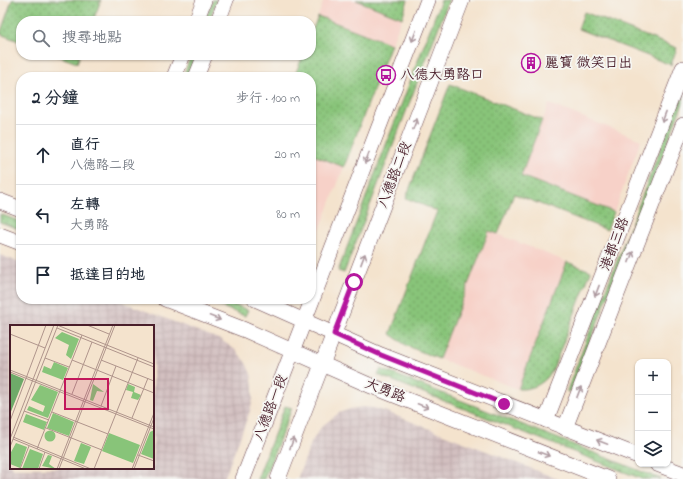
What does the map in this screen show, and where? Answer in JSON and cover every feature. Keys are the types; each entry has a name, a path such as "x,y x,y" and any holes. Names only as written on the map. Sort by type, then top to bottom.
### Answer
{"street":[{"path":"198,16 204,0"},
{"path":"220,16 226,0"},
{"path":"316,290 428,0"},
{"name":"八德路二段","path":"322,364 462,0"},
{"path":"176,72 181,60"},
{"path":"198,72 203,60"},
{"name":"港都三路","path":"546,420 683,68"},
{"name":"港都三路","path":"565,428 683,124"},
{"path":"0,201 16,207"},
{"path":"0,235 16,241"},
{"name":"大勇路","path":"178,304 245,330 369,385 608,479"},
{"path":"266,304 381,355 635,455"},
{"path":"304,321 311,304"},
{"name":"八德路一段","path":"243,479 304,321"},
{"path":"278,479 322,364"},
{"path":"665,467 683,474"}],"shaded area":[{"path":"324,0 356,0 402,18 391,44 318,16"},
{"path":"549,104 641,140 614,212 521,176"},
{"path":"316,156 344,167 316,240"},
{"path":"490,231 567,262 518,389 439,359"},
{"path":"0,255 16,261 16,304 128,304 221,340 237,351 246,363 251,374 253,399 250,411 224,479 0,479"},
{"path":"362,407 384,411 558,479 297,479 312,441 322,426 339,413"}],"green space":[{"path":"12,0 101,0 95,16 16,16 16,40 0,34"},
{"path":"213,0 217,0 211,16 206,16"},
{"path":"356,0 408,0 402,18"},
{"path":"441,0 449,0 344,273 338,271"},
{"path":"584,12 677,48 671,65 578,29"},
{"path":"318,16 391,44 344,167 316,156 316,72 296,72 301,60 316,60 316,21"},
{"path":"69,60 78,60 77,63"},
{"path":"189,60 194,60 190,72 185,72"},
{"path":"450,84 542,120 521,176 614,212 607,230 514,194 498,234 489,231 439,359 407,346 390,334 437,211 406,198"},
{"path":"683,90 683,103 571,391 567,392 567,390"},
{"path":"0,214 16,220 16,228 0,222"},
{"path":"567,262 591,271 550,374 543,382 534,387 518,389"},
{"path":"214,304 233,304 248,310 245,316"},
{"path":"381,369 661,479 642,479 378,375"},
{"path":"285,406 292,408 264,479 257,479"}],"place":[{"name":"麗寶 微笑日出","path":"531,63"},
{"name":"八德大勇路口","path":"386,75"}],"route":[{"path":"354,282 334,334 381,355 504,404"}]}
